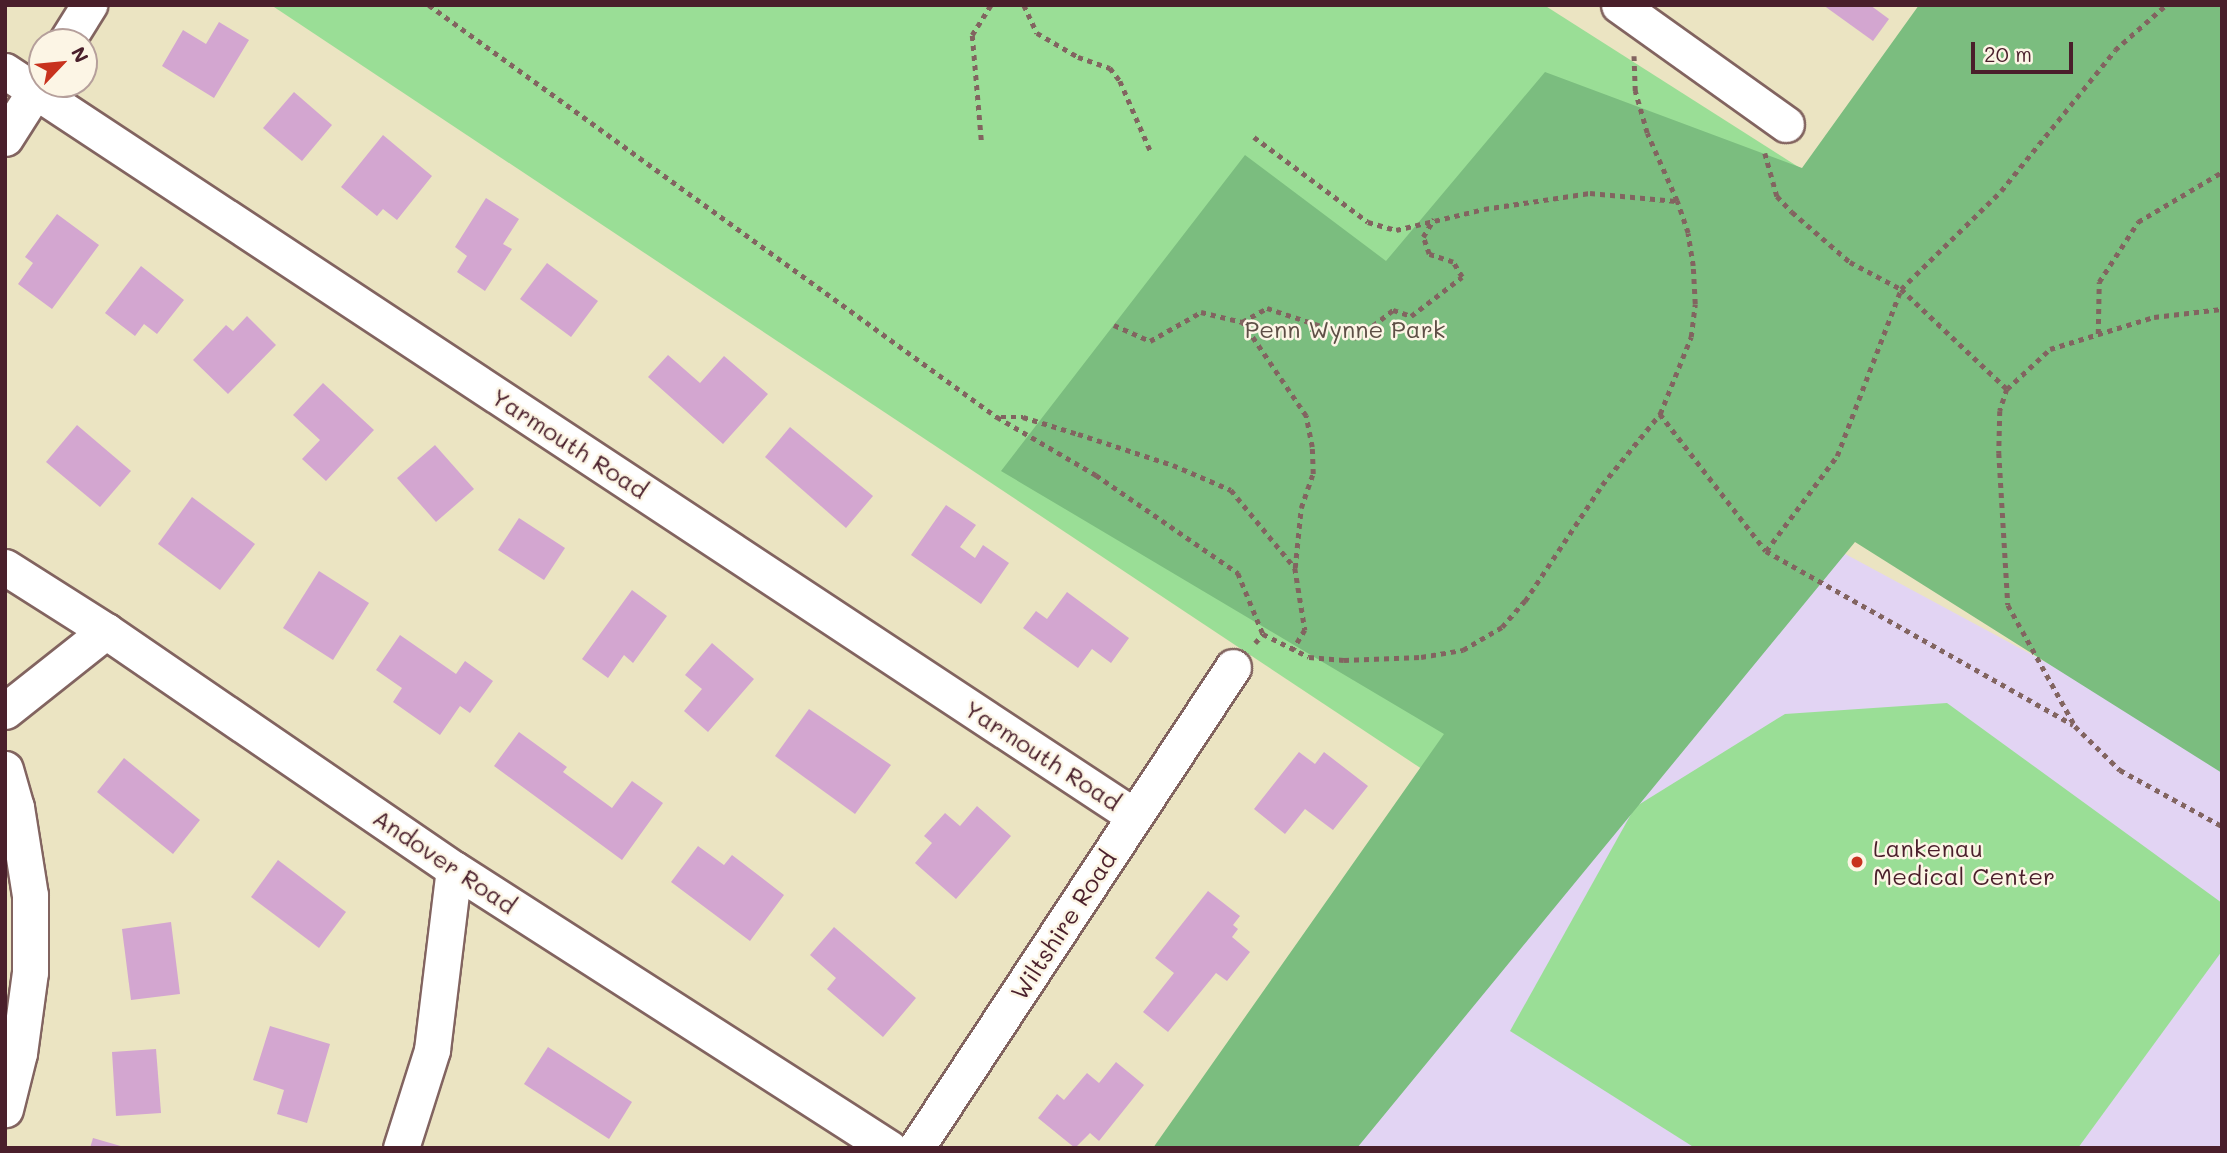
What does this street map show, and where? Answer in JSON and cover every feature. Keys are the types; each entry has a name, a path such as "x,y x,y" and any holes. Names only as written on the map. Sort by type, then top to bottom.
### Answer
{"street":[{"path":"75,28 89,5"},
{"path":"1640,11 1786,124"},
{"name":"Yarmouth Road","path":"5,71 28,81"},
{"path":"5,138 31,98"},
{"name":"Yarmouth Road","path":"57,98 1135,816"},
{"name":"Andover Road","path":"5,567 106,631 454,869 889,1148"},
{"path":"5,711 106,631"},
{"name":"Wiltshire Road","path":"916,1148 1233,667"},
{"path":"5,769 16,807 30,895 30,972 19,1053 5,1109"},
{"path":"401,1148 432,1050 454,869"}],"path":[{"path":"429,5 997,417 1096,475 1238,573 1263,634 1309,657 1344,660 1421,657 1463,650 1502,627 1561,550 1602,485 1660,414 1691,337 1695,304 1688,233 1647,133 1635,91 1633,60 1640,11"},
{"path":"981,140 972,34 991,5"},
{"path":"1024,5 1037,33 1078,57 1110,68 1120,81 1152,152"},
{"path":"1766,551 1837,456 1901,289 2001,191 2115,50 2166,5"},
{"path":"1750,98 1776,197 1850,262 1901,289 2007,389"},
{"path":"1254,136 1368,222 1396,230 1434,219 1590,193 1677,201"},
{"path":"2098,334 2099,282 2138,222 2222,173"},
{"path":"1242,322 1267,308 1357,338 1393,310 1411,316 1462,277 1452,262 1429,254 1423,237 1434,219"},
{"path":"2075,726 2008,605 1999,453 2000,411 2007,389 2050,349 2154,317 2222,309"},
{"path":"1114,325 1150,341 1201,312 1242,322 1306,416 1312,447 1313,474 1301,508 1295,568 1305,630 1293,650"},
{"path":"1660,414 1766,551 2075,726 2120,770 2222,826"},
{"path":"997,417 1023,418 1078,434 1173,465 1231,490 1295,568"},
{"path":"1233,667 1263,634"}],"shaded area":[{"name":"Lankenau Medical Center","path":"1758,507 2222,757 2222,1148 1279,1148"}],"green space":[{"name":"Penn Wynne Park","path":"271,5 1544,5 1830,187 1437,779"},
{"path":"1919,5 2222,5 2222,773 1855,542 1357,1148 1153,1148 1444,734 1001,471 1245,155 1386,261 1545,72 1802,168"},
{"path":"1947,703 2222,903 2222,951 2078,1148 1695,1148 1510,1031 1635,807 1785,714"}],"building":[{"path":"1823,5 1870,5 1889,19 1873,41"},
{"path":"219,22 249,40 214,98 162,66 183,30 206,44"},
{"path":"294,92 332,125 302,161 263,128"},
{"path":"383,135 432,176 397,220 383,209 377,216 341,187"},
{"path":"486,198 519,219 503,244 512,249 485,291 457,272 467,256 455,247"},
{"path":"57,214 99,245 52,309 18,284 33,263 25,257"},
{"path":"547,263 598,301 571,337 520,299"},
{"path":"141,266 184,300 157,334 144,324 135,336 105,313"},
{"path":"247,316 276,345 228,394 193,360 226,325 233,331"},
{"path":"668,355 700,383 724,356 768,394 723,444 648,377"},
{"path":"323,383 374,430 326,481 302,459 320,440 293,415"},
{"path":"77,425 131,471 100,507 46,462"},
{"path":"790,427 873,496 846,528 765,457"},
{"path":"435,445 474,489 436,522 397,478"},
{"path":"192,497 255,544 220,590 158,544"},
{"path":"946,505 976,525 960,547 975,558 983,545 1009,563 981,604 911,555"},
{"path":"519,518 565,548 544,580 498,550"},
{"path":"319,571 369,603 333,660 283,628"},
{"path":"632,590 667,616 633,663 624,655 608,678 582,659"},
{"path":"1067,592 1129,638 1111,663 1092,649 1078,668 1023,628 1036,611 1047,619"},
{"path":"400,635 456,674 465,661 493,681 470,713 460,706 440,735 393,702 402,688 376,670"},
{"path":"712,643 754,679 708,732 684,711 702,689 685,675"},
{"path":"809,709 891,765 855,814 775,756"},
{"path":"519,732 567,767 563,772 612,808 632,781 663,803 622,860 494,766"},
{"path":"1299,752 1315,764 1324,752 1368,786 1333,830 1305,809 1285,834 1254,809"},
{"path":"124,758 200,820 173,854 97,792"},
{"path":"977,806 1011,836 956,899 915,863 932,843 924,836 945,813 960,826"},
{"path":"698,846 724,865 732,855 784,895 750,941 671,882"},
{"path":"278,860 346,912 319,948 251,897"},
{"path":"1208,891 1240,916 1233,925 1238,929 1232,937 1250,952 1227,981 1216,973 1168,1032 1143,1012 1174,973 1155,958"},
{"path":"171,922 180,994 131,1000 122,929"},
{"path":"834,927 916,998 883,1037 827,989 836,978 810,955"},
{"path":"270,1026 330,1044 307,1123 277,1114 284,1090 253,1080"},
{"path":"548,1047 632,1102 609,1139 524,1084"},
{"path":"156,1049 161,1113 116,1116 112,1052"},
{"path":"1116,1062 1144,1085 1099,1141 1090,1133 1075,1148 1038,1118 1057,1094 1064,1100 1087,1073 1099,1083"},
{"path":"93,1138 124,1147 124,1148 90,1148"}],"place":[{"name":"Lankenau Medical Center","path":"1857,862"}]}
